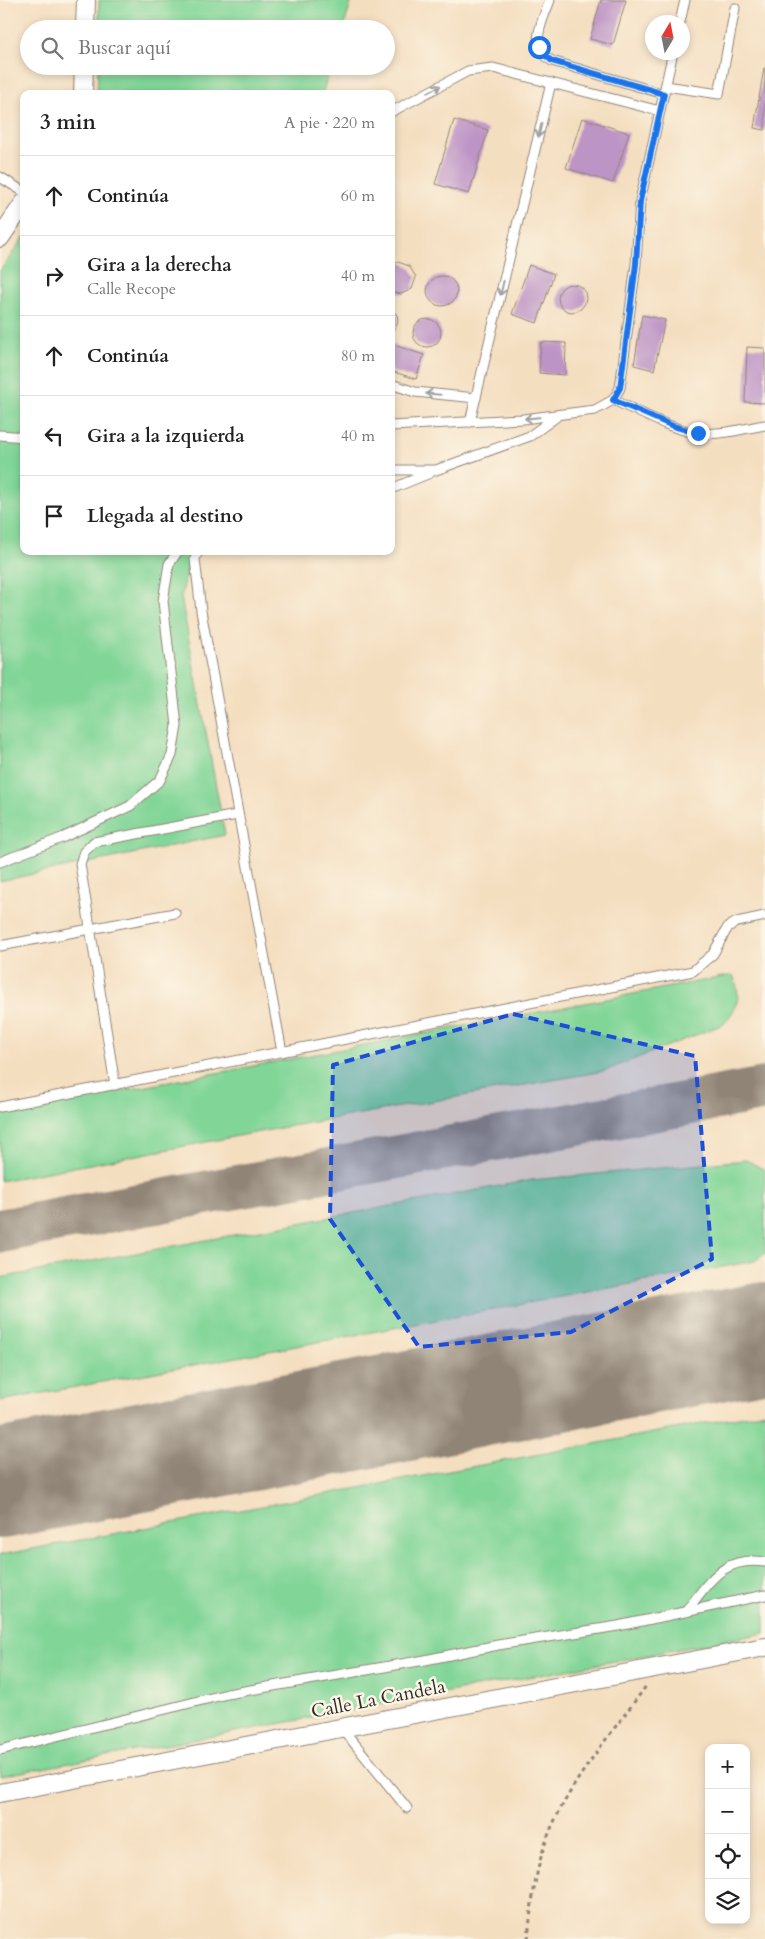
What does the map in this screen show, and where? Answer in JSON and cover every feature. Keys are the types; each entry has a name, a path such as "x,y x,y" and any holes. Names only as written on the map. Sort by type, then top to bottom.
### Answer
{"street":[{"path":"85,20 86,0"},
{"path":"83,90 84,75"},
{"path":"0,238 20,209"},
{"name":"Calle La Candela","path":"0,1793 765,1646"}],"lane":[{"path":"550,0 538,34 539,47 543,54 552,61 665,90 719,94 735,8"},
{"path":"682,15 685,0"},
{"path":"395,426 557,416 595,410 613,400 620,388 636,264 640,201 671,60"},
{"path":"395,110 468,71 493,68 660,111"},
{"path":"470,422 551,83"},
{"path":"0,177 20,190"},
{"path":"395,385 415,392 476,398"},
{"path":"613,400 673,426 698,433 722,434 765,425"},
{"path":"395,487 436,470 530,436 557,416"},
{"path":"0,434 20,437"},
{"path":"395,470 436,470"},
{"path":"0,862 64,838 130,806 160,780 172,755 177,726 163,601 169,564 175,555"},
{"path":"196,555 195,559 201,611 282,1052"},
{"path":"115,1085 80,864 84,852 94,842 237,815"},
{"path":"0,946 176,913"},
{"path":"0,1107 693,971 713,954 728,927 737,922 765,916"},
{"path":"687,1610 726,1566 745,1560 765,1562"},
{"path":"0,1750 227,1694 425,1660 498,1645 618,1626 765,1595"},
{"path":"341,1727 407,1808"}],"path":[{"path":"528,1939 532,1892 556,1817 583,1769 625,1716 660,1665"}],"highlighted area":[{"path":"513,1014 695,1056 712,1259 571,1332 419,1347 330,1219 333,1065"}],"green space":[{"path":"99,0 352,0 346,20 99,20"},
{"path":"98,75 328,75 323,90 97,90"},
{"path":"20,243 20,555 191,555 181,597 225,835 0,881 0,271"},
{"path":"733,975 738,996 733,1012 724,1024 604,1071 286,1127 0,1181 0,1114"},
{"path":"746,1160 765,1170 765,1253 755,1261 0,1401 0,1278 532,1180"},
{"path":"765,1412 765,1633 0,1776 0,1555"}],"building":[{"path":"601,0 626,0 613,45 590,39"},
{"path":"765,68 765,130 754,128"},
{"path":"582,118 629,133 613,183 566,168"},
{"path":"454,120 488,130 469,194 435,184"},
{"path":"395,263 409,266 416,277 412,289 401,294 395,293"},
{"path":"529,265 554,274 537,323 512,314"},
{"path":"442,276 448,277 456,285 456,297 448,305 442,306 436,305 428,297 427,291 428,285 436,277"},
{"path":"572,284 582,288 586,298 582,308 572,312 562,308 558,298 562,288"},
{"path":"395,313 398,320 395,327"},
{"path":"642,315 665,320 654,370 634,365"},
{"path":"427,319 437,323 441,333 437,343 427,347 417,343 413,333 417,323"},
{"path":"541,342 566,343 565,375 539,373"},
{"path":"395,345 424,355 416,379 395,372"},
{"path":"747,347 765,348 765,403 745,402"}],"taxiway":[{"path":"0,1231 765,1089"}],"runway":[{"path":"0,1484 765,1337"}],"route":[{"path":"539,47 543,54 552,61 664,94 640,201 636,264 620,388 613,400 673,426 698,433"}]}
